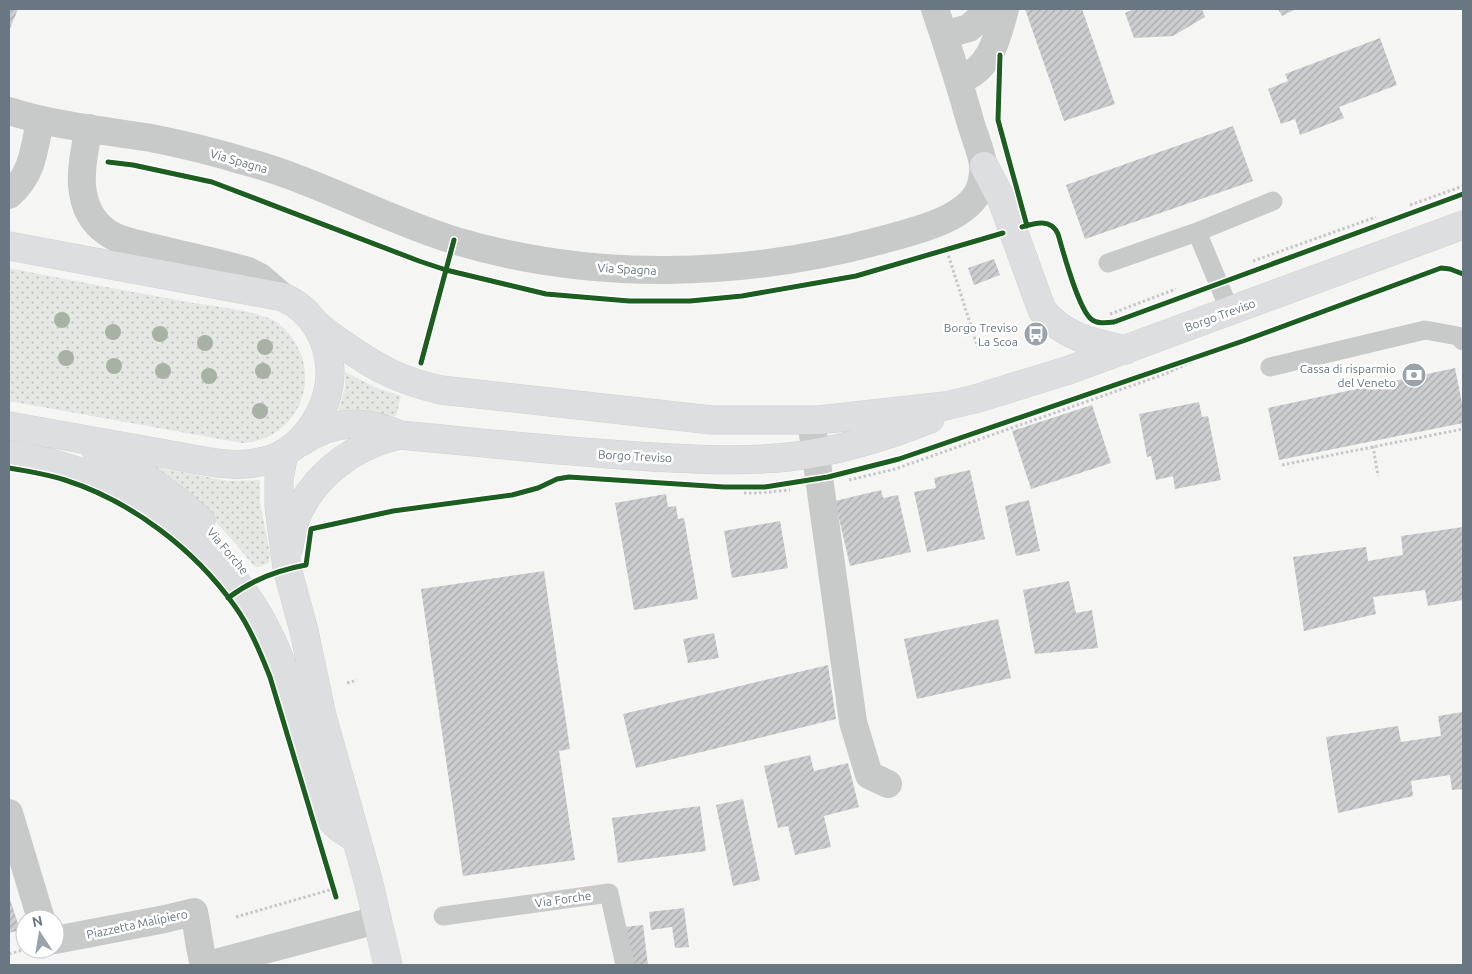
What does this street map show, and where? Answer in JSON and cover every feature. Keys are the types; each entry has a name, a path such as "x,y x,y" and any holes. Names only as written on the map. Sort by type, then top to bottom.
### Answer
{"street":[{"name":"Via Spagna","path":"9,111 40,120 154,139 248,162 314,186 381,214 454,240 531,258 622,270 696,270 771,263 861,245 914,231 941,221 963,209 973,200 978,192 984,166 959,80 935,9"},
{"path":"944,36 969,28 990,9"},
{"path":"959,80 975,73 985,61 995,44 1005,9"},
{"path":"9,195 22,182 29,168 40,120"},
{"path":"9,426 230,464 261,462 289,450 313,426 328,390 330,372 326,345 316,324 303,308 248,271 127,241 108,233 94,220 86,204 81,180 82,158 89,128"},
{"path":"984,166 1002,200 1042,310 1050,320 1074,337 1126,350"},
{"name":"Borgo Treviso","path":"316,324 380,369 416,384 441,390 712,420 812,420 917,410 975,399 1126,350 1463,226"},
{"path":"9,246 283,296"},
{"name":"Borgo Treviso","path":"289,450 320,430 353,423 377,426 400,435 588,453 716,460 760,459 817,466 886,435 929,420 975,399"},
{"path":"812,420 853,722 869,775 888,784"},
{"path":"287,568 289,544 302,503 320,478 339,462 363,448 400,435"},
{"name":"Via Forche","path":"76,439 97,449 159,487 204,524 229,550 253,582 285,638 322,716"},
{"name":"Via Forche","path":"289,450 279,479 279,507 287,568 304,631 322,716 357,839 388,965"},
{"path":"9,455 73,470 121,490 165,515 196,539 218,561 253,604 271,638 286,678 317,785 330,818 357,839"},
{"path":"9,813 38,909"},
{"name":"Piazzetta Malipiero","path":"65,938 194,912 198,929 198,945 204,965"},
{"path":"208,965 376,920"}],"lane":[{"path":"1108,263 1196,232 1273,200"},
{"path":"1196,232 1230,311"},
{"path":"1270,367 1425,330 1458,336 1463,341"},
{"name":"Via Forche","path":"443,916 609,893 625,965"}],"path":[{"path":"1410,205 1463,186"},
{"path":"1252,261 1376,217"},
{"path":"956,248 944,251 978,348"},
{"path":"1108,314 1176,289"},
{"path":"1162,368 1213,351"},
{"path":"848,481 895,469 1137,384 1165,374 1213,351"},
{"path":"1135,377 1137,384"},
{"path":"1282,464 1463,426"},
{"path":"1373,446 1378,476"},
{"path":"740,487 765,487 817,466"},
{"path":"331,880 336,897"},
{"path":"236,917 334,889"}],"shaded area":[{"path":"9,268 243,311 273,320 292,337 303,361 305,377 303,394 297,409 288,422 275,433 260,440 242,443 9,401"},
{"path":"345,372 377,388 401,396 396,416 338,412 345,388"},
{"path":"150,466 228,481 260,480 260,502 270,554 269,563 258,567 254,566 210,516"}],"building":[{"path":"9,9 18,9 9,31"},
{"path":"1025,9 1082,9 1115,104 1064,121"},
{"path":"1134,9 1202,9 1205,17 1173,36 1134,38 1125,13"},
{"path":"1278,9 1296,9 1282,16"},
{"path":"1380,38 1397,85 1339,107 1344,118 1300,135 1295,119 1281,124 1268,89 1288,81 1285,74"},
{"path":"1233,126 1253,181 1085,239 1066,185"},
{"path":"994,259 1000,275 974,285 968,268"},
{"path":"1455,368 1463,408 1463,423 1279,460 1268,408"},
{"path":"1199,402 1202,417 1208,416 1221,480 1175,489 1173,476 1156,480 1151,456 1147,457 1139,414"},
{"path":"1092,405 1111,463 1031,489 1012,431"},
{"path":"970,470 985,539 927,552 914,492 936,488 934,478"},
{"path":"881,490 883,498 898,495 911,552 850,566 835,501"},
{"path":"666,494 668,507 676,506 678,519 684,518 698,599 634,610 615,503"},
{"path":"1029,500 1040,551 1016,556 1005,506"},
{"path":"780,521 788,568 732,578 724,531"},
{"path":"1463,527 1463,600 1428,606 1425,590 1373,597 1376,614 1304,631 1293,557 1366,547 1368,561 1403,555 1401,536"},
{"path":"544,571 570,749 559,751 575,860 463,876 421,589"},
{"path":"1069,581 1076,613 1092,610 1098,648 1035,654 1023,590"},
{"path":"998,619 1011,678 917,699 904,639"},
{"path":"714,633 719,658 688,663 683,639"},
{"path":"828,665 836,719 636,768 623,714"},
{"path":"1463,712 1463,789 1452,790 1450,775 1411,781 1413,796 1338,813 1326,737 1398,726 1401,742 1441,736 1438,716"},
{"path":"810,755 814,771 848,763 859,807 824,816 831,847 795,855 788,826 778,828 764,766"},
{"path":"743,799 760,880 733,886 716,805"},
{"path":"700,806 706,851 618,863 612,818"},
{"path":"9,896 15,915 15,931 9,933"},
{"path":"684,908 689,947 675,948 672,927 651,930 649,912"},
{"path":"643,925 648,965 628,965 624,927"}],"cycle path":[{"path":"1000,55 998,120 1027,226"},
{"path":"108,162 133,165 212,182 446,270 546,294 629,301 690,301 742,296 856,276 1003,233"},
{"path":"1022,227 1042,223 1055,229 1076,292 1086,313 1093,321 1108,323 1463,194"},
{"path":"421,363 454,240"},
{"path":"228,598 246,586 265,577 306,565 311,529 393,511 512,495 538,488 557,479 569,477 724,487 765,487 828,477 899,459 1243,341 1441,268 1463,274"},
{"path":"9,468 65,480 90,489 114,501 159,529 180,546 218,584 240,613 270,677 336,897"}],"place":[{"name":"Borgo Treviso La Scoa","path":"1036,334"},
{"name":"Cassa di risparmio del Veneto","path":"1414,375"}]}
